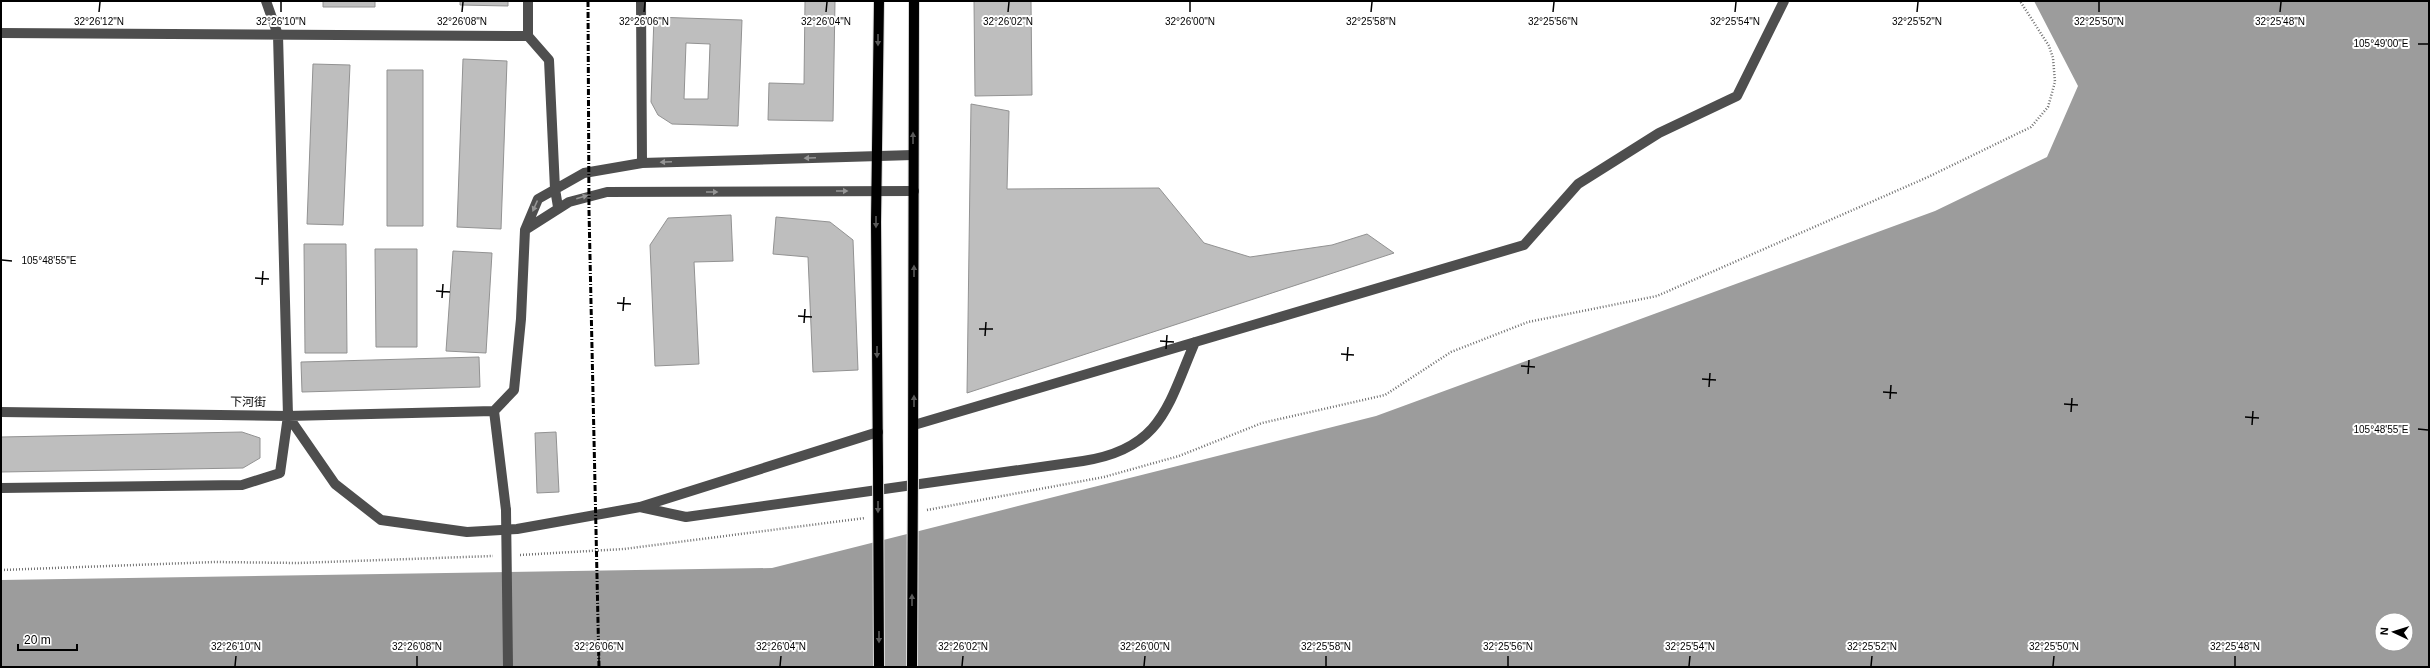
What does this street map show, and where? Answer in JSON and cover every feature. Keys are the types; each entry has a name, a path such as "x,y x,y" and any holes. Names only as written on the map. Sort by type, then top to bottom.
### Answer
{"main road":[{"path":"879,1 877,155 879,667"},
{"path":"912,667 914,426 914,1"}],"street":[{"path":"1,488 242,485 280,473 288,416 278,35 266,1"},
{"path":"528,1 528,36 549,60 555,190 558,207"},
{"path":"641,1 642,163"},
{"path":"914,426 1524,245 1578,184 1659,133 1737,96 1784,1"},
{"path":"1,33 528,36"},
{"path":"508,667 506,510 494,411 514,390 525,230 538,199 584,173 642,163 913,155"},
{"path":"525,230 558,207 580,197 607,192 914,191"},
{"path":"640,507 686,517 1111,455 1131,446 1157,424 1175,395 1196,342"},
{"name":"下河街","path":"1,412 288,416 494,411"},
{"path":"288,416 335,484 381,520 467,532 517,529 640,507 878,432"}],"path":[{"path":"923,511 1104,477 1179,456 1262,423 1385,395 1451,352 1528,322 1657,296 1928,177 2031,127 2048,107 2055,82 2053,58 2049,46 2020,1"},
{"path":"518,555 624,549 868,518"},
{"path":"1,570 215,562 298,563 495,556"}],"shaded area":[{"path":"2034,1 2429,1 2429,667 1,667 1,580 772,568 1376,416 1935,211 2047,157 2078,86"}],"building":[{"path":"323,1 375,1 375,7 323,7"},
{"path":"460,1 508,1 508,6 460,5"},
{"path":"805,1 835,1 833,121 768,120 769,83 804,84"},
{"path":"974,1 1031,1 1032,95 975,96"},
{"path":"654,17 742,20 738,126 672,124 658,115 651,102","holes":["686,43 710,44 708,99 684,99"]},
{"path":"463,59 507,61 501,229 457,227"},
{"path":"313,64 350,65 343,225 307,224"},
{"path":"387,70 423,70 423,226 387,226"},
{"path":"971,104 1009,111 1007,189 1159,188 1204,243 1250,257 1332,245 1367,234 1394,253 967,393"},
{"path":"731,215 733,261 694,262 699,364 655,366 650,245 668,218"},
{"path":"776,217 830,222 853,240 858,370 813,372 808,257 773,254"},
{"path":"304,244 346,244 347,353 305,353"},
{"path":"375,249 417,249 417,347 376,347"},
{"path":"453,251 492,253 486,353 446,351"},
{"path":"479,357 480,387 302,392 301,362"},
{"path":"242,432 260,438 260,458 243,468 1,472 1,437"},
{"path":"556,432 559,492 537,493 535,433"}],"railway":[{"path":"588,1 589,211 599,667"}]}
